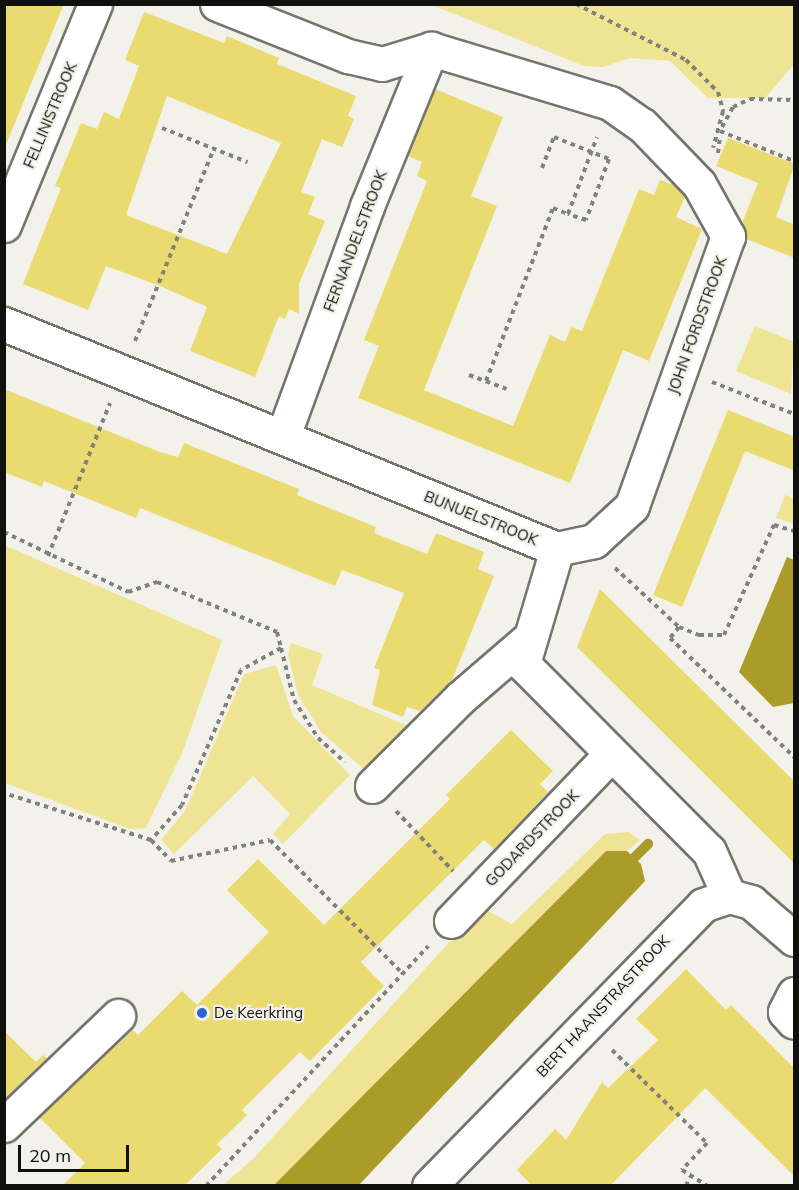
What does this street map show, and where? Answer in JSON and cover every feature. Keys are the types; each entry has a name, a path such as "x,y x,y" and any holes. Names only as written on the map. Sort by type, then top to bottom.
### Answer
{"street":[{"name":"FELLINISTROOK","path":"4,225 95,4"},
{"path":"217,4 348,56 382,64 431,49"},
{"name":"JOHN FORDSTROOK","path":"431,49 609,103 642,125 699,184 728,236 632,506 594,541"},
{"name":"FERNANDELSTROOK","path":"283,436 367,206 431,49"},
{"name":"BUNUELSTROOK","path":"4,324 557,549 526,642 523,664 709,851 729,896"},
{"path":"557,549 594,541"},
{"path":"372,786 460,698 526,642"},
{"name":"GODARDSTROOK","path":"451,921 611,754"},
{"path":"729,896 751,902 795,939"},
{"name":"BERT HAANSTRASTROOK","path":"429,1185 588,1025 684,920 703,905 729,896"},
{"path":"795,994 785,1012 795,1022"},
{"path":"4,1125 118,1016"}],"path":[{"path":"576,4 686,60 718,92 723,111 720,131"},
{"path":"720,131 733,107 750,99 795,100"},
{"path":"568,214 609,103"},
{"path":"162,128 247,162"},
{"path":"720,131 795,161"},
{"path":"486,381 553,208 586,220 609,159 554,137 542,168"},
{"path":"48,556 214,148"},
{"path":"680,370 795,414"},
{"path":"469,375 507,389"},
{"path":"594,541 624,581 680,627 699,635 724,635 774,525 795,531"},
{"path":"4,532 48,556 128,592 157,582 277,632 281,648 241,670 182,805 152,840"},
{"path":"680,627 670,638 795,757"},
{"path":"4,799 7,793 152,840 171,861 270,840 403,974"},
{"path":"206,1185 451,921"},
{"path":"588,1025 707,1143 682,1170 690,1177 708,1185"},
{"path":"686,1185 690,1177"}],"shaded area":[{"path":"432,5 794,5 794,64 765,98 708,98 670,61 630,58 603,67 584,66"},
{"path":"755,326 794,342 791,394 736,371"},
{"path":"785,495 794,498 794,524 776,518"},
{"path":"4,545 222,640 183,751 146,828 130,829 5,783"},
{"path":"787,557 794,560 794,703 773,707 739,672"},
{"path":"291,643 323,654 312,685 417,730 373,777 321,732 298,695 288,654"},
{"path":"276,665 293,716 350,775 283,844 273,834 290,814 253,776 174,854 161,840 185,811 244,674"},
{"path":"629,832 640,840 627,851 606,851 274,1185 222,1186 254,1158 481,907 512,924 605,834"},
{"path":"606,851 627,851 641,864 645,881 359,1185 274,1185"}],"building":[{"path":"4,4 64,4 5,147 4,147"},
{"path":"144,12 224,43 227,36 279,58 277,64 356,96 348,116 354,119 342,147 322,139 301,192 315,197 308,214 325,221 299,284 299,314 289,309 285,319 279,316 255,377 190,351 207,307 160,286 106,266 88,310 23,284 61,188 55,186 81,123 97,129 104,112 119,119 139,66 125,60","holes":["167,96 281,143 227,254 126,215"]},
{"path":"435,89 503,117 471,196 497,206 424,390 513,426 550,335 565,342 571,327 582,331 639,189 654,195 660,180 674,185 685,197 676,217 702,229 649,361 623,350 570,483 358,398 379,346 364,340 427,181 417,176 422,162 408,156"},
{"path":"728,138 795,164 776,217 795,225 795,258 746,239 742,223 758,183 716,166"},
{"path":"4,389 160,452 178,457 184,443 299,489 297,495 376,527 374,533 427,554 436,533 484,552 478,569 494,576 452,680 420,711 407,707 403,717 372,705 380,670 374,668 404,593 342,570 335,586 140,508 136,518 44,481 42,487 4,472"},
{"path":"728,410 795,437 795,471 745,451 682,607 653,595"},
{"path":"600,589 795,782 795,864 577,647"},
{"path":"511,730 553,771 540,784 548,792 494,849 484,840 361,962 384,986 310,1061 300,1052 242,1110 247,1115 217,1144 222,1149 185,1185 63,1185 85,1163 39,1117 133,1030 138,1035 182,991 197,1005 269,932 227,890 258,859 324,925 450,799 446,795"},
{"path":"686,969 726,1010 731,1005 795,1069 795,1177 705,1088 611,1185 531,1185 517,1170 555,1129 566,1140 602,1082 608,1088 658,1040 636,1019"},
{"path":"4,1031 36,1062 43,1055 47,1058 4,1099"}],"waterway":[{"path":"634,858 648,844"}],"place":[{"name":"De Keerkring","path":"202,1013"}]}
